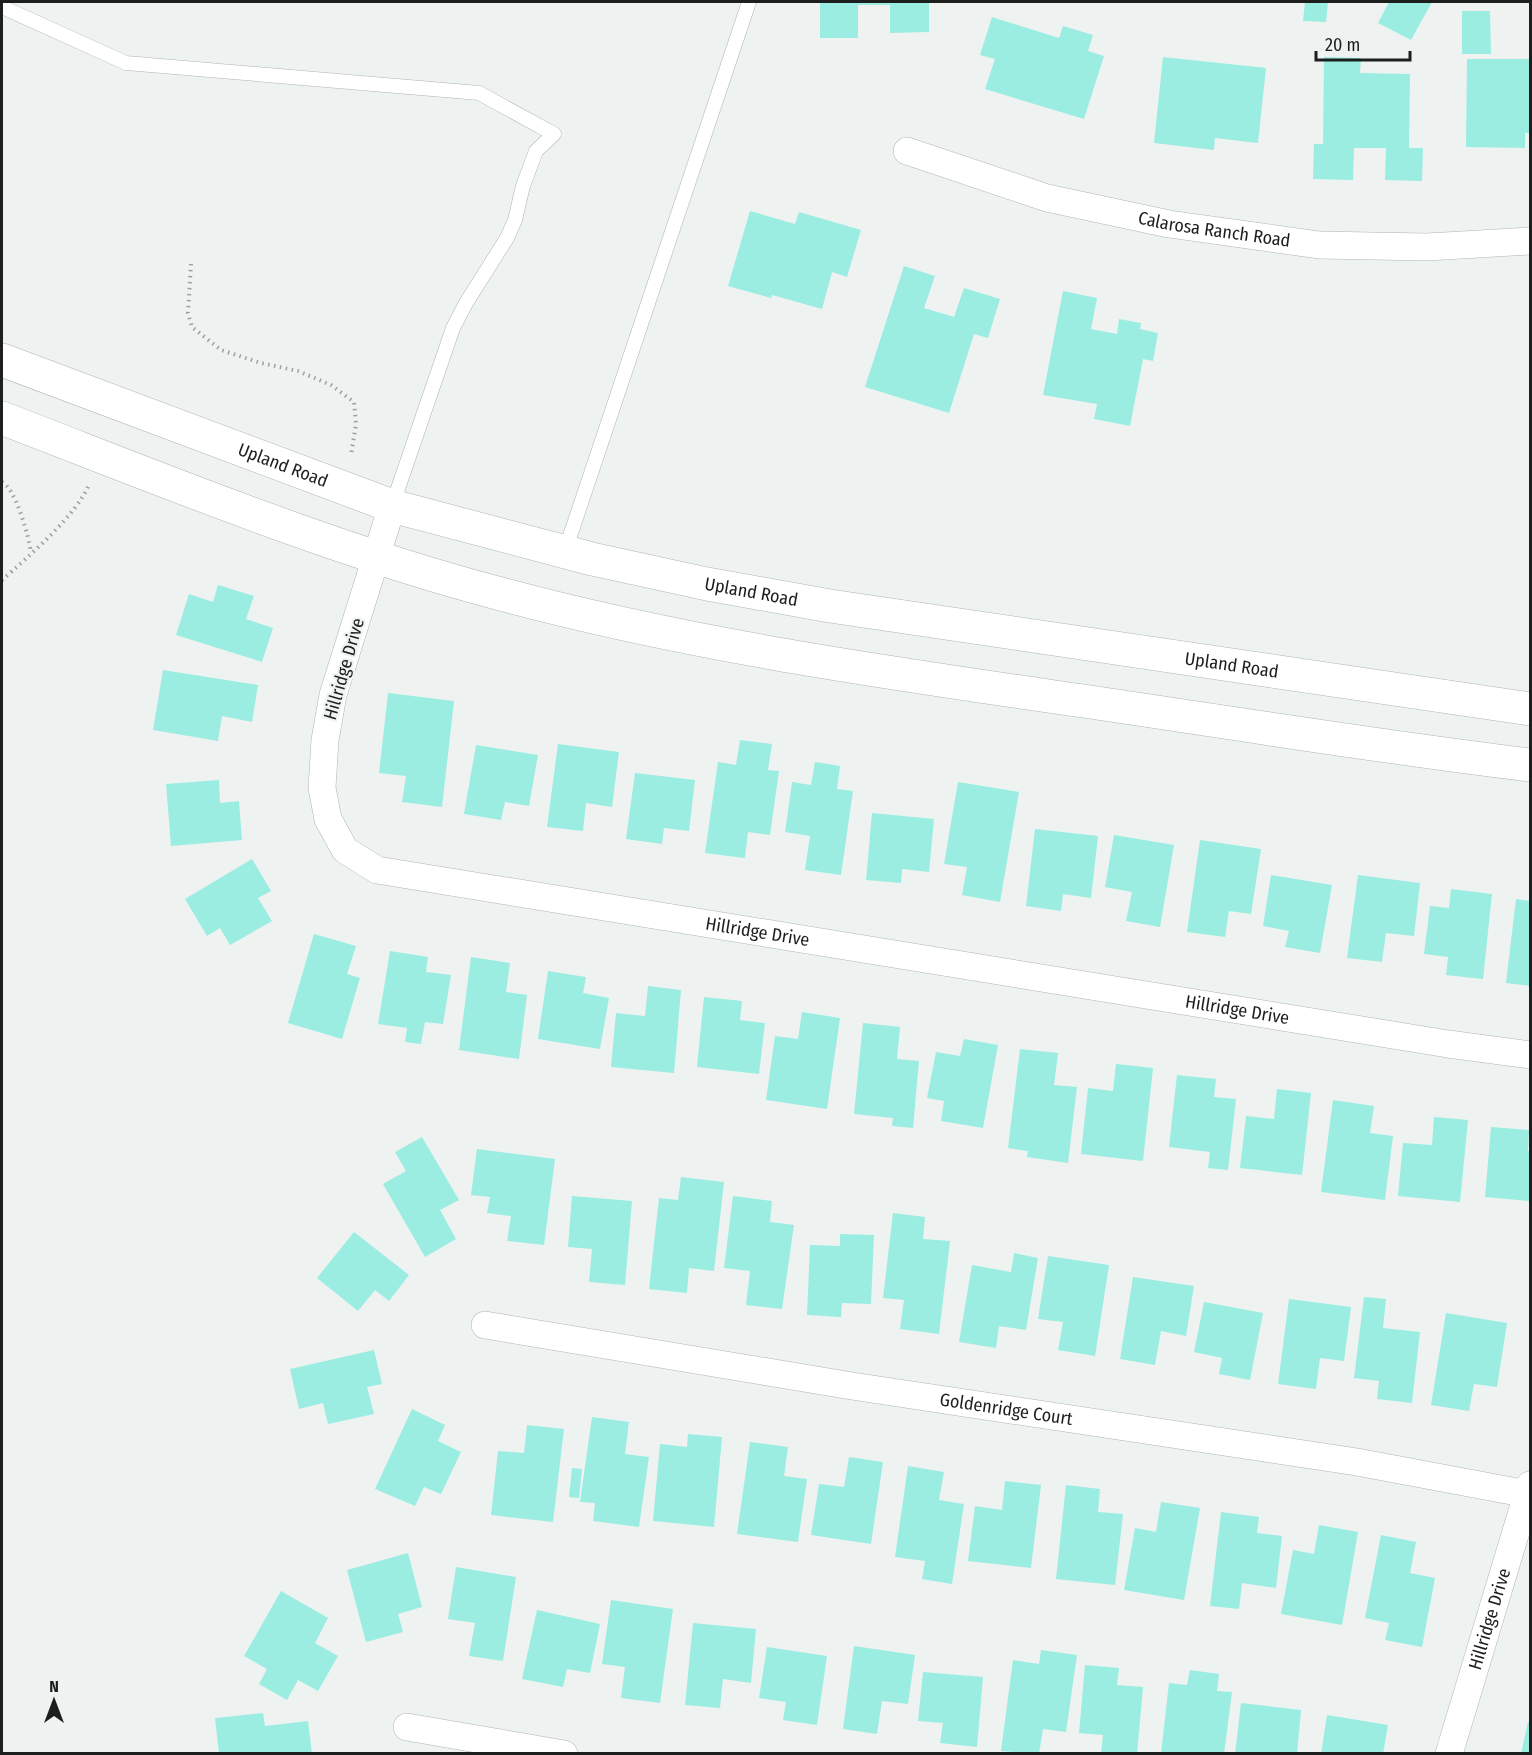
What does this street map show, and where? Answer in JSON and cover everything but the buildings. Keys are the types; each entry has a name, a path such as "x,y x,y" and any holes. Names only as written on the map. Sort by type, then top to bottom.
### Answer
{"main road":[{"name":"Upland Road","path":"2,360 392,506 565,551 707,584 830,606 1530,709"},
{"path":"2,418 377,558 500,594 658,633 822,663 1475,759 1530,765"}],"street":[{"name":"Calarosa Ranch Road","path":"907,151 1047,198 1169,224 1319,245 1427,247 1530,241"},
{"name":"Hillridge Drive","path":"392,506 333,695 325,740 322,788 328,819 345,850 377,870 1448,1044 1530,1055"},
{"name":"Goldenridge Court","path":"485,1324 852,1386 1529,1489"},
{"name":"Hillridge Drive","path":"1449,1754 1529,1489"},
{"path":"407,1727 564,1754"}],"lane":[{"path":"565,551 749,2"},
{"path":"2,7 126,63 479,93 554,134 536,151 523,186 515,220 453,328 392,506"}],"path":[{"path":"191,264 188,313 192,327 221,350 261,363 298,370 331,385 354,402 357,424 351,455"},
{"path":"2,580 32,554 81,501 99,455"},
{"path":"2,482 6,484 20,511 32,554"}]}
